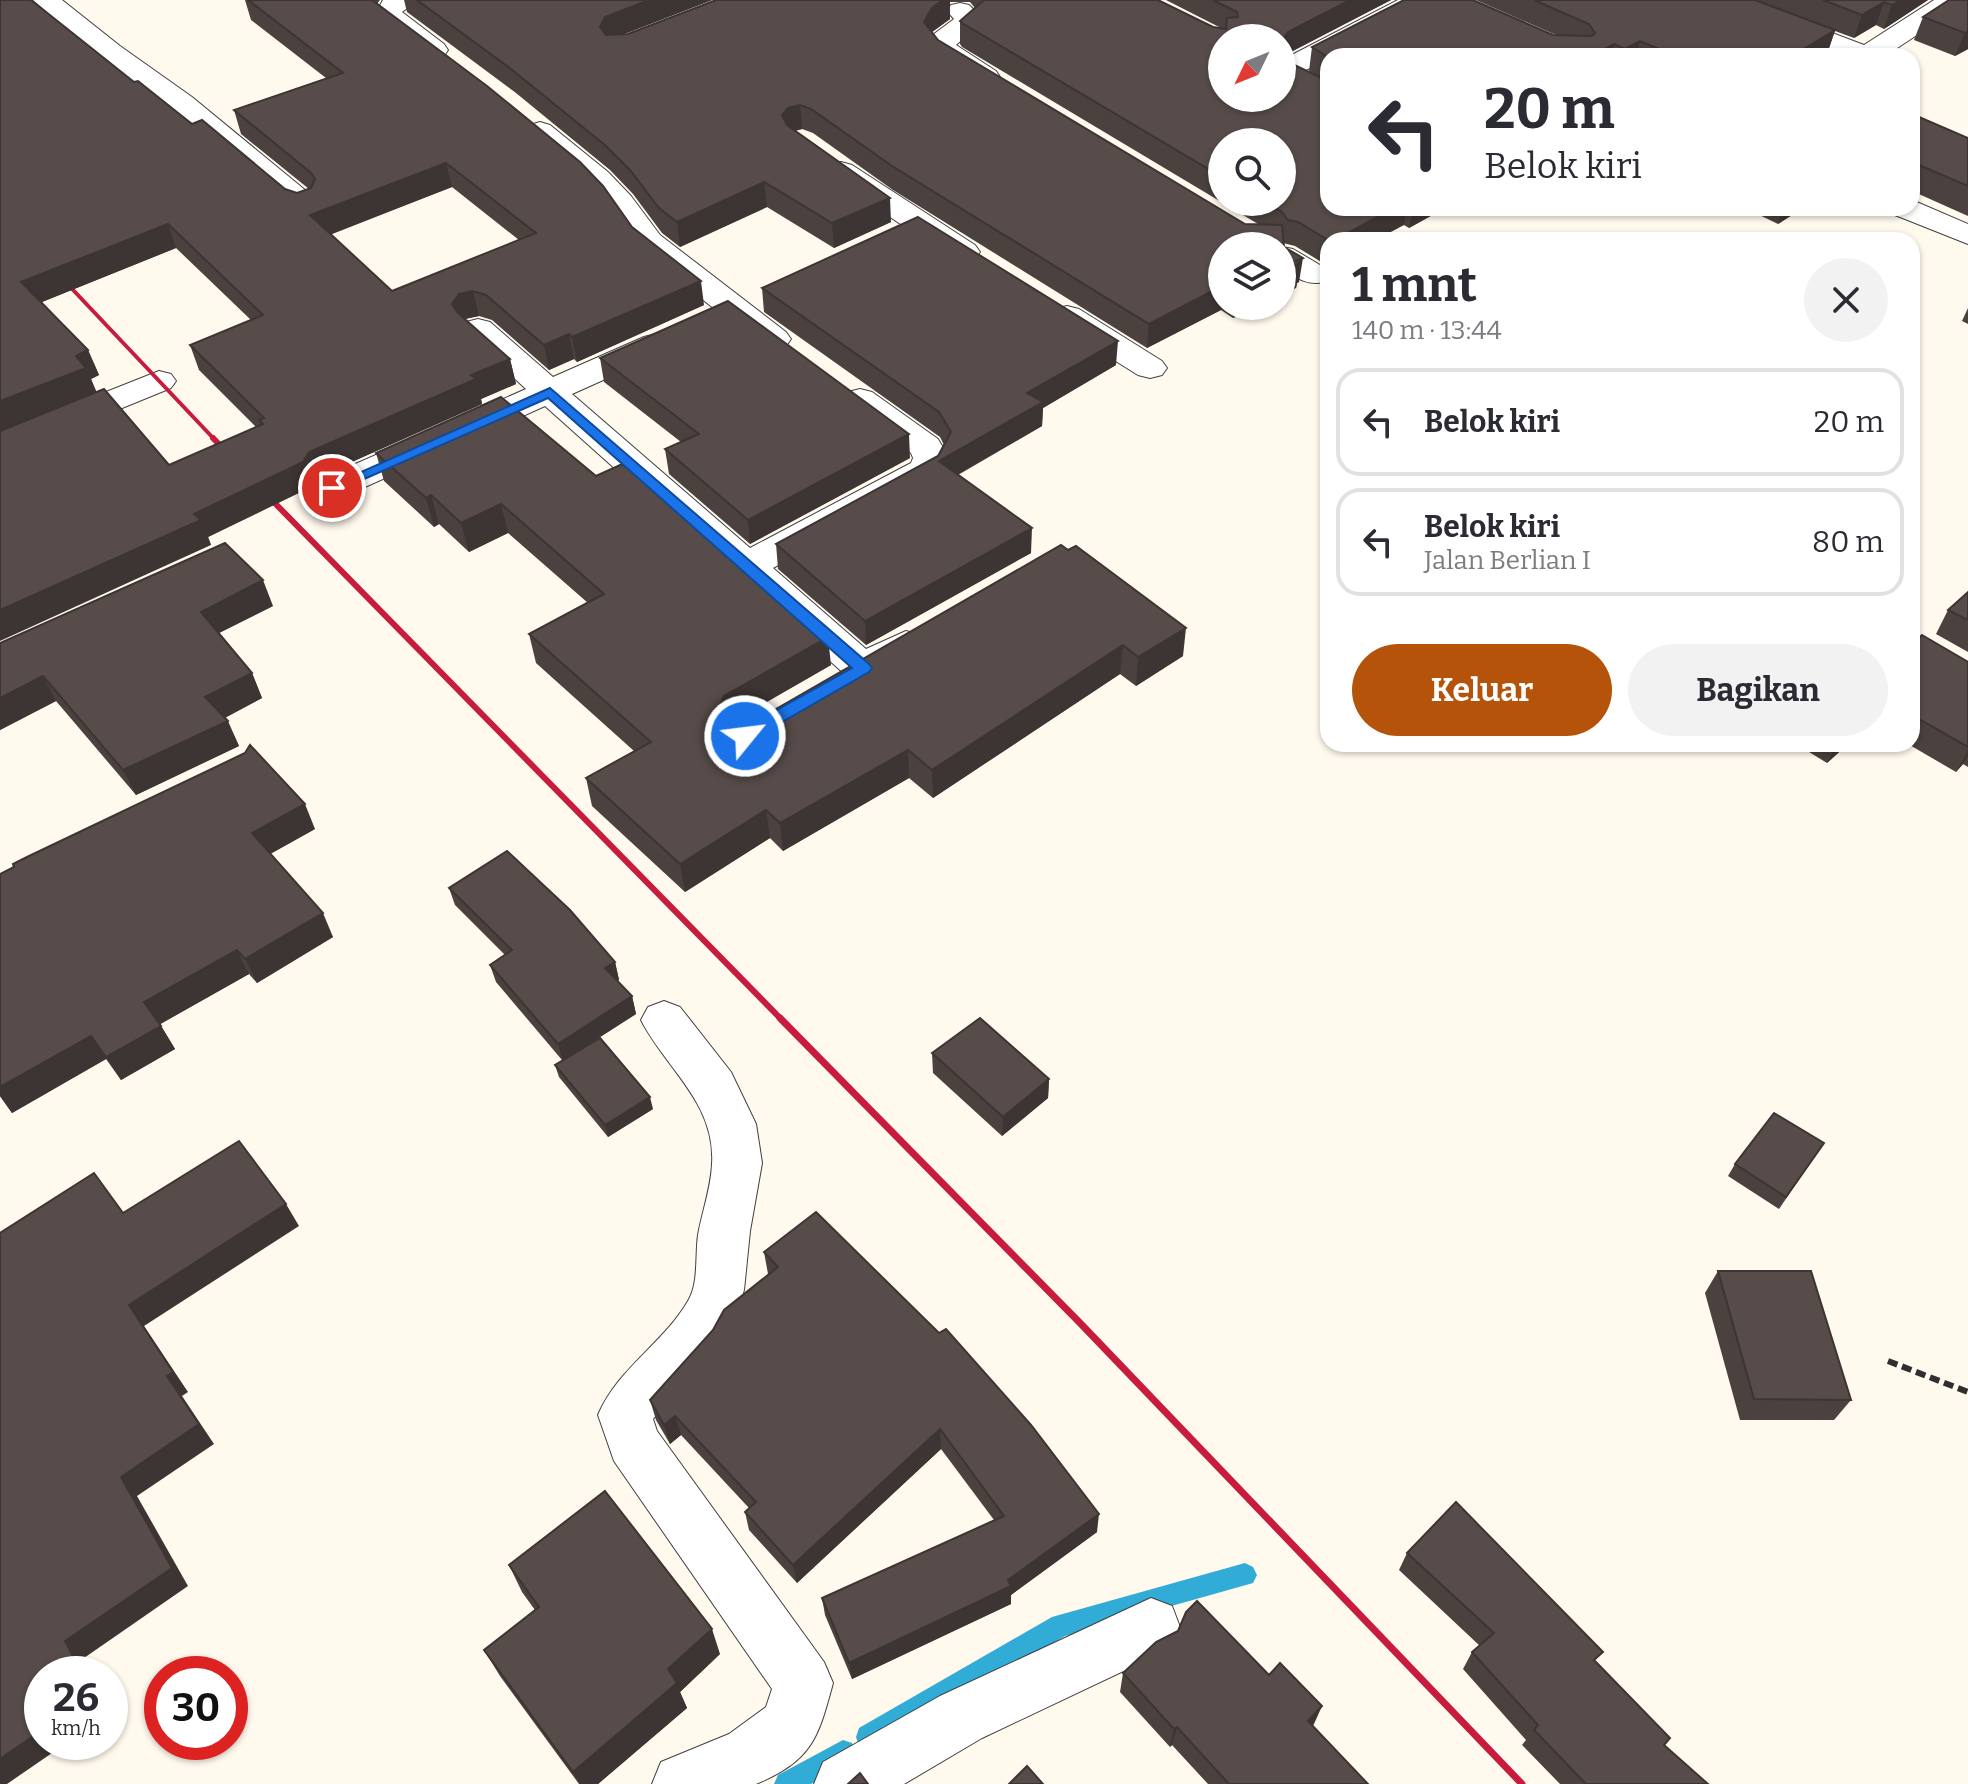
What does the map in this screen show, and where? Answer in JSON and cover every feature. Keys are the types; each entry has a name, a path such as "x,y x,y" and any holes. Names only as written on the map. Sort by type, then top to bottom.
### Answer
{"street":[{"path":"46,0 110,52 182,103 305,205"},
{"path":"405,0 390,7 388,14 454,64"},
{"path":"1336,48 1418,0"},
{"path":"1721,0 1845,48"},
{"path":"1878,48 1952,0"},
{"path":"961,4 970,20 944,40 941,47 1016,95"},
{"path":"1296,72 1320,58"},
{"path":"516,111 597,178 620,202 710,320 798,355"},
{"path":"823,157 988,267"},
{"path":"1920,214 1968,235"},
{"path":"886,240 921,224"},
{"path":"1296,264 1314,275"},
{"path":"332,488 770,294"},
{"path":"1042,301 1150,368"},
{"path":"478,329 863,668"},
{"path":"0,447 159,381"},
{"path":"748,565 924,470 931,458 926,447 836,383"},
{"path":"824,691 932,629"},
{"path":"664,1020 704,1073 733,1122 738,1162 726,1220 719,1292 714,1304 692,1338 639,1391 625,1415 633,1443 803,1683 791,1726 750,1756 683,1784"},
{"path":"845,1784 961,1717 1151,1627"}],"path":[{"path":"1888,1361 1968,1392"}],"building":[{"path":"0,0 31,0 134,82 138,81 192,124 202,120 285,189 297,193 311,188 315,179 311,173 234,110 343,73 248,0 372,0 487,86 580,162 603,186 632,227 701,281 572,337 569,334 544,345 486,295 473,291 459,294 452,304 458,313 510,359 471,375 476,379 309,452 303,462 194,514 201,520 0,610 0,431 104,389 169,465 263,424 259,420 264,418 190,345 263,315 168,224 21,282 88,350 76,356 86,368 0,401","holes":["446,163 536,233 392,291 310,215"]},
{"path":"417,0 649,0 605,17 600,27 606,35 628,34 716,0 943,0 932,8 924,22 938,40 1208,202 1208,216 1232,216 1245,224 1282,225 1283,232 1208,232 1208,293 1149,324 892,166 811,109 800,105 788,108 782,115 787,125 890,198 832,223 764,182 677,222 659,208 630,170 606,146 511,69"},
{"path":"984,0 1158,0 1208,25 1208,112 1296,112 1296,66 1320,77 1320,216 1379,216 1350,232 1320,232 1320,235 1298,222 1288,220 1285,216 1296,216 1296,128 1208,128 1208,169 960,21"},
{"path":"1213,0 1350,0 1296,28 1296,24 1226,24 1227,18 1238,17 1237,12"},
{"path":"1404,0 1473,0 1553,35 1592,36 1595,33 1589,24 1534,0 1755,0 1835,30 1805,48 1657,48 1640,41 1627,48 1614,44 1607,48 1320,48 1320,52 1312,47"},
{"path":"1823,0 1901,0 1892,5 1884,2 1862,15"},
{"path":"1949,0 1968,0 1968,31 1965,33 1923,17"},
{"path":"1920,117 1968,138 1968,186 1920,165"},
{"path":"918,217 1118,341 1027,393 1043,402 939,461 1032,528 865,621 776,544 938,456 951,432 939,412 762,288"},
{"path":"728,301 909,434 748,520 665,449 699,434 600,358"},
{"path":"501,397 596,476 629,461 828,637 724,696 718,709 726,720 740,725 757,720 1061,545 1068,550 1076,546 1186,628 1138,657 1123,645 932,770 908,750 780,823 766,810 680,864 586,778 651,742 529,634 604,594 501,504 461,523 431,495 426,498 376,453"},
{"path":"225,543 263,580 201,612 252,673 205,697 228,721 123,770 43,676 0,698 0,643"},
{"path":"1968,592 1968,620 1948,610"},
{"path":"1922,635 1968,662 1968,747 1920,720"},
{"path":"250,745 305,804 252,833 323,913 245,959 237,950 144,1002 161,1026 106,1057 91,1036 0,1087 0,874 27,857 245,753"},
{"path":"507,851 570,910 615,962 605,968 632,996 558,1044 490,965 512,950 449,888"},
{"path":"980,1018 1049,1079 1003,1117 932,1053"},
{"path":"600,1038 650,1097 605,1125 555,1065"},
{"path":"1774,1113 1824,1143 1786,1197 1735,1164"},
{"path":"239,1141 286,1204 129,1305 173,1372 167,1376 199,1424 121,1477 172,1568 65,1641 73,1656 24,1656 24,1742 0,1759 0,1233 94,1173 123,1213"},
{"path":"816,1212 939,1333 946,1329 1031,1425 1099,1514 1008,1580 1011,1586 849,1663 822,1598 1004,1516 940,1429 793,1565 745,1512 756,1502 675,1416 664,1425 650,1400 713,1330 724,1310 778,1267 764,1252"},
{"path":"1718,1271 1811,1271 1851,1400 1754,1399"},
{"path":"605,1491 712,1629 668,1669 677,1683 573,1772 484,1650 539,1607 509,1565"},
{"path":"1456,1502 1603,1652 1594,1660 1670,1738 1664,1745 1708,1784 1586,1784 1534,1730 1538,1725 1472,1652 1494,1633 1407,1553"},
{"path":"1197,1601 1269,1675 1280,1663 1322,1706 1308,1721 1368,1784 1229,1784 1177,1727 1174,1729 1123,1673 1156,1642 1178,1631 1186,1612"},
{"path":"1027,1766 1043,1784 1009,1784"},
{"path":"860,1773 868,1784 848,1784"}],"waterway":[{"path":"868,1737 1060,1625 1245,1575"},
{"path":"787,1784 843,1752"}],"railway":[{"path":"58,274 215,440"},
{"path":"213,438 234,460"},
{"path":"261,489 782,1020"},
{"path":"780,1018 1082,1325 1522,1784"}],"route":[{"path":"332,488 550,392 863,668 745,736"}]}
